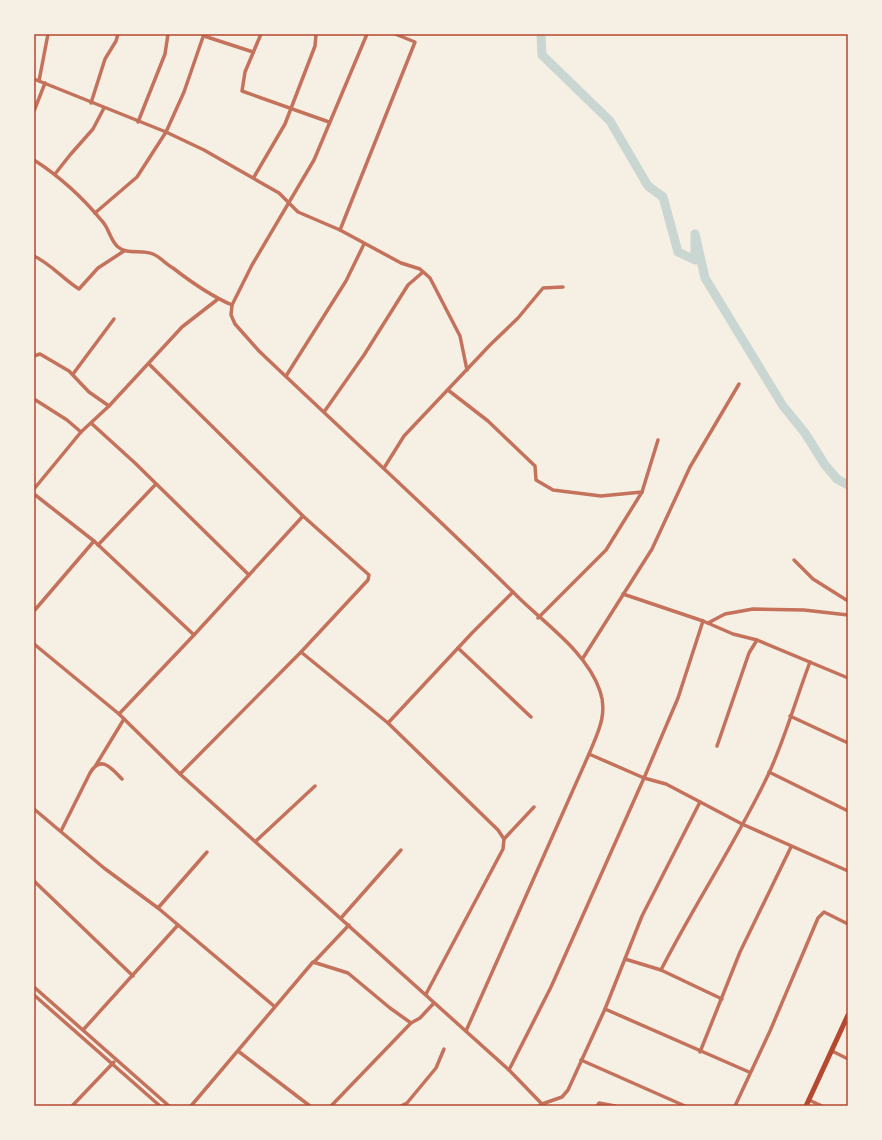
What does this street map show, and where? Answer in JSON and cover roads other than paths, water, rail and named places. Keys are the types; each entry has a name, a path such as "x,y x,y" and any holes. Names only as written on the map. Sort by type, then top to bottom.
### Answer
{"main road":[{"path":"806,1106 848,1015"}],"street":[{"path":"39,80 48,34"},
{"path":"91,103 105,59 116,41 118,34"},
{"path":"138,122 165,54 168,34"},
{"path":"260,34 245,72 242,91 329,122"},
{"path":"254,177 285,124 315,46 316,34"},
{"path":"367,34 314,160 252,265 232,305 231,315 235,324 286,376 438,518 538,618 583,658 600,689 603,703 602,721 589,754 466,1031"},
{"path":"340,230 415,42 395,34"},
{"path":"95,213 137,177 166,132 184,92 204,35 254,52"},
{"path":"34,79 166,132 254,177 279,193 298,212 340,230 364,244 423,272 430,278 460,336 467,370"},
{"path":"34,111 45,83"},
{"path":"55,174 93,130 104,108"},
{"path":"34,160 55,174 95,213 103,222 118,248 124,251 154,254 218,299 232,305"},
{"path":"286,376 346,281 364,244"},
{"path":"34,256 43,260 68,282 79,289 98,268 124,251"},
{"path":"324,412 364,355 408,285 423,272"},
{"path":"384,468 404,436 490,345 518,318 543,288 563,287"},
{"path":"34,489 81,432 149,364 182,327 218,299"},
{"path":"73,374 114,319"},
{"path":"34,356 40,354 73,374 90,392 108,406"},
{"path":"149,364 303,516 369,575 368,580 301,652 180,774"},
{"path":"583,658 652,550 690,467 739,384"},
{"path":"448,390 488,421 535,466 536,480 553,490 602,496 642,492"},
{"path":"34,399 67,420 81,432"},
{"path":"91,423 249,575"},
{"path":"538,618 606,550 642,492 658,440"},
{"path":"98,545 156,484"},
{"path":"34,494 94,541 194,635"},
{"path":"119,714 303,516"},
{"path":"34,611 94,541"},
{"path":"794,560 813,579 848,601"},
{"path":"388,724 458,648 513,592"},
{"path":"623,594 703,621 733,634 757,640 848,678"},
{"path":"708,623 725,614 753,609 804,610 848,615"},
{"path":"509,1070 551,987 644,778 678,698 703,621"},
{"path":"717,746 750,653 757,640"},
{"path":"34,644 124,718 180,774 509,1070 540,1105 562,1097 568,1090 605,1009 642,916 700,802"},
{"path":"458,648 531,717"},
{"path":"301,652 388,724 498,830 504,839"},
{"path":"661,970 687,920 721,864 769,772 810,662"},
{"path":"790,716 848,742"},
{"path":"61,831 90,773 96,766 124,718"},
{"path":"589,754 644,778 666,784 742,824 848,870"},
{"path":"96,766 99,764 108,766 122,779"},
{"path":"769,772 848,811"},
{"path":"256,841 315,786"},
{"path":"426,994 503,849 504,839 534,807"},
{"path":"34,810 104,868 158,908 274,1006"},
{"path":"700,1052 740,952 791,846"},
{"path":"341,918 400,850"},
{"path":"158,908 207,852"},
{"path":"34,881 133,976"},
{"path":"735,1106 770,1031 818,918 824,912 848,924"},
{"path":"83,1030 178,925"},
{"path":"191,1106 309,965 314,962 349,925"},
{"path":"625,959 661,970 722,999"},
{"path":"314,962 348,973 390,1008 411,1023"},
{"path":"34,987 169,1106"},
{"path":"34,995 160,1106"},
{"path":"331,1106 411,1023 420,1018 434,1003"},
{"path":"605,1009 700,1052 750,1072"},
{"path":"401,1106 410,1100 436,1068 444,1049"},
{"path":"238,1051 310,1106"},
{"path":"832,1051 848,1059"},
{"path":"72,1106 116,1059"},
{"path":"581,1060 685,1106"},
{"path":"809,1100 822,1106"},
{"path":"597,1106 599,1103 606,1103 615,1106"}],"waterway":[{"path":"541,34 542,55 610,121 648,186 663,197 678,252 695,260 695,234 705,278 783,406 805,433 825,465 837,479 848,485"}]}
